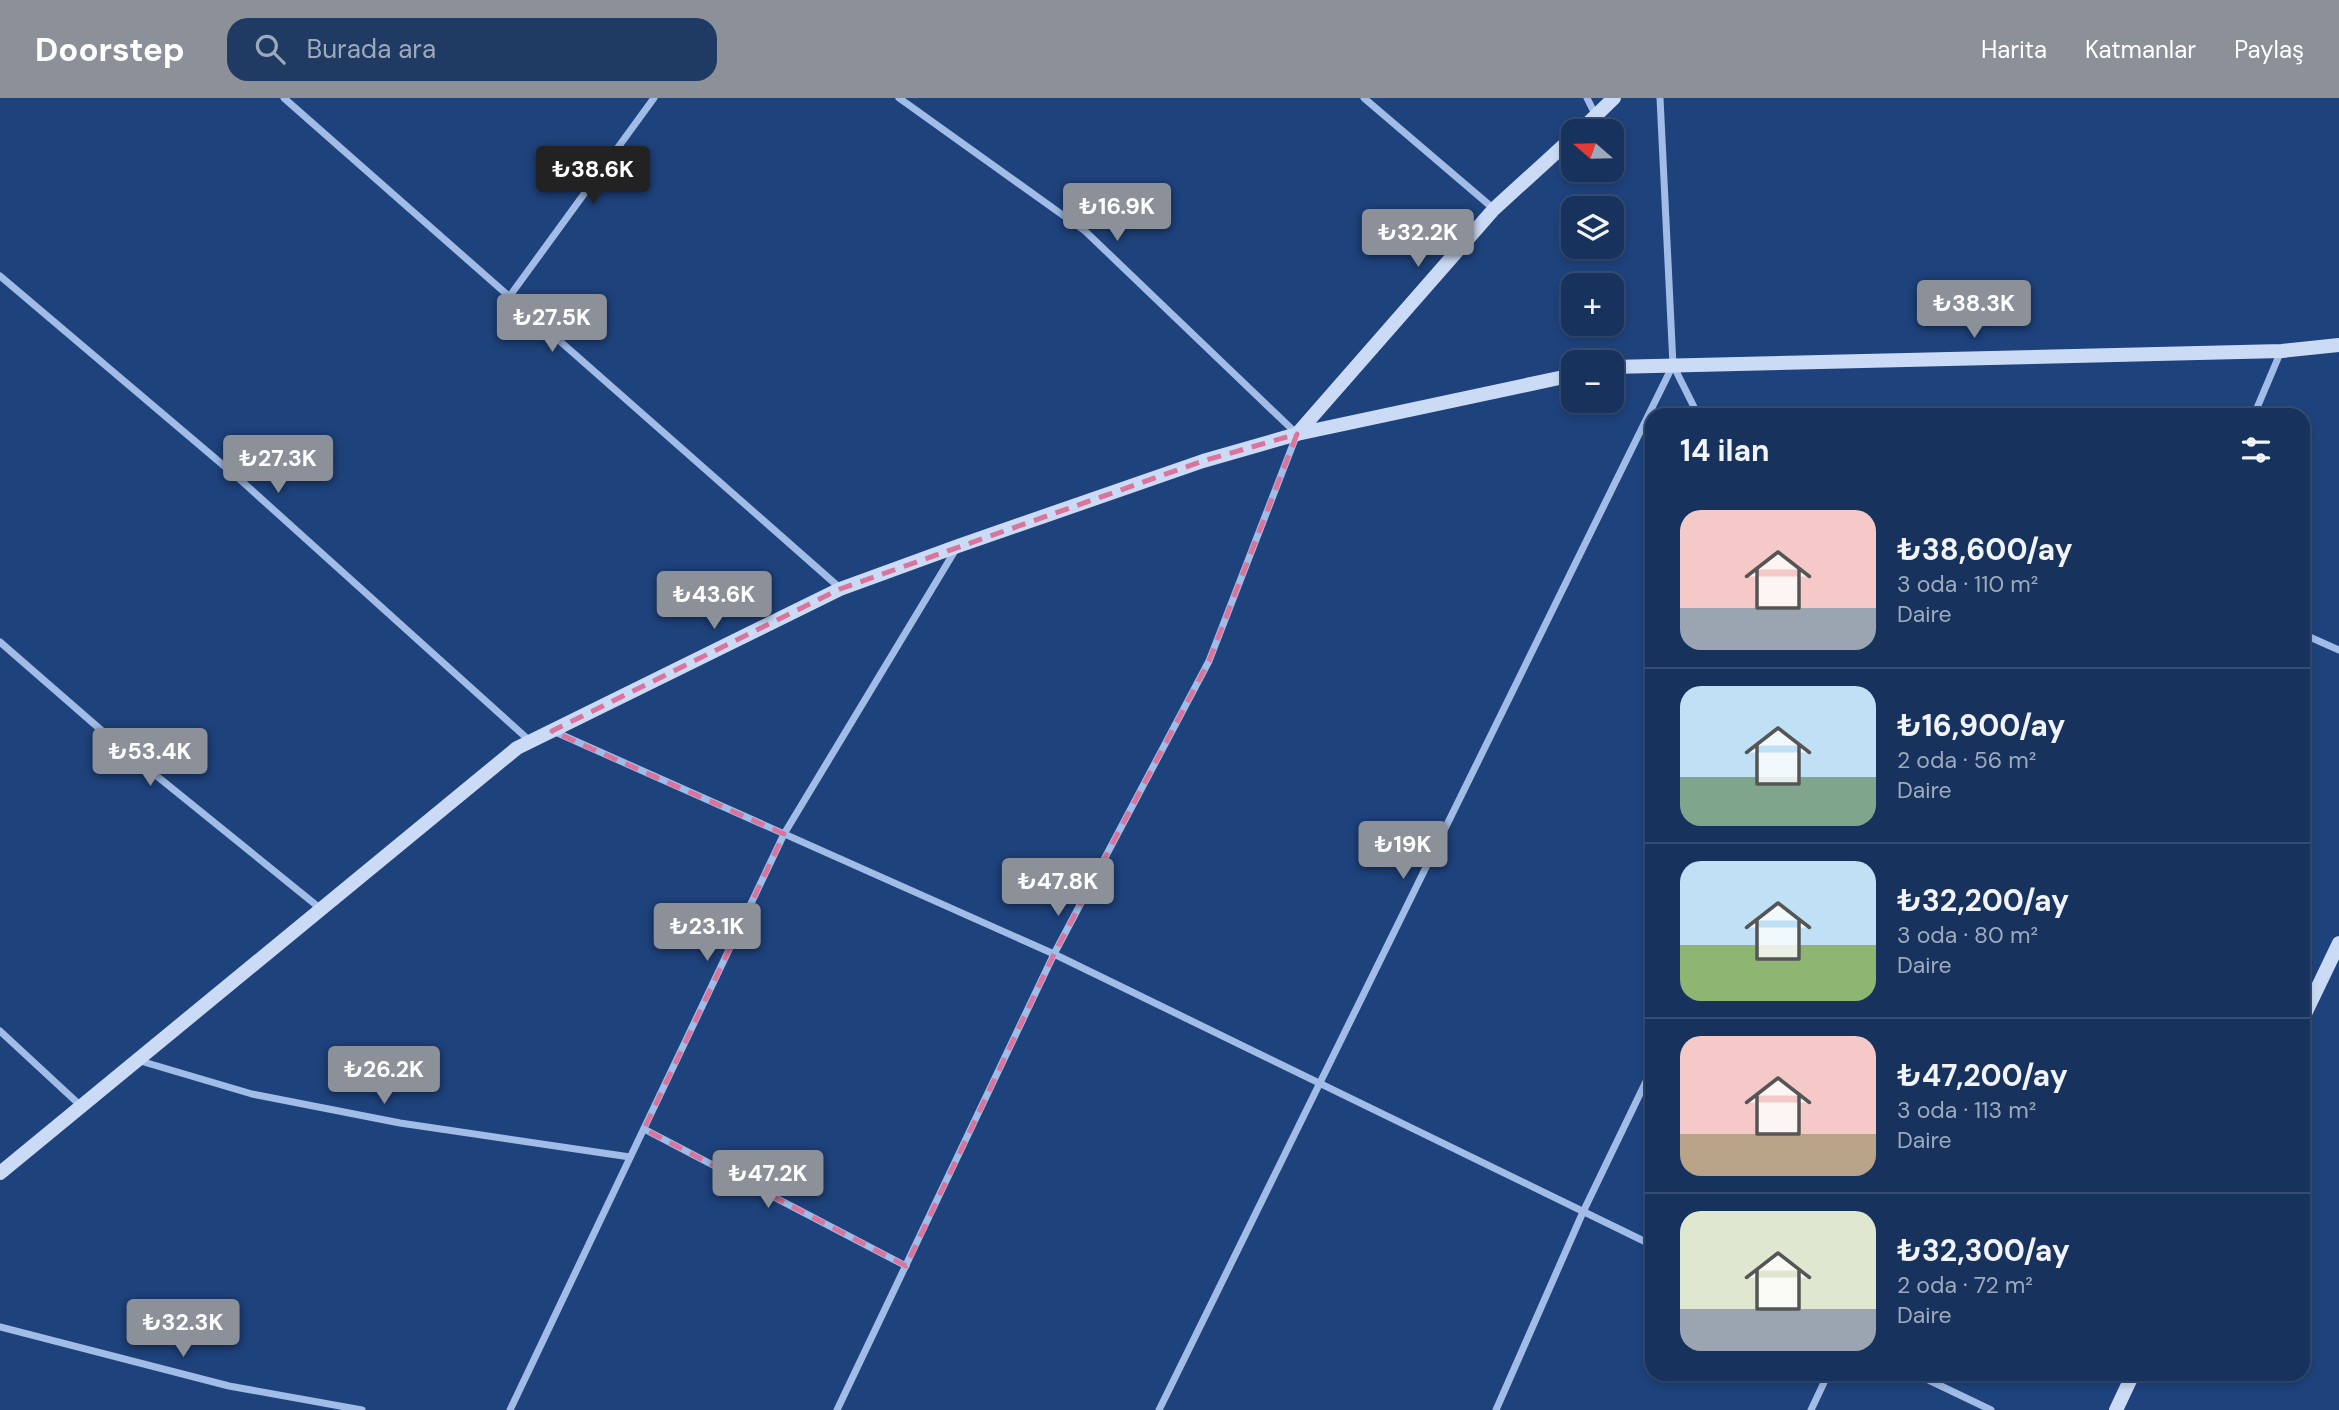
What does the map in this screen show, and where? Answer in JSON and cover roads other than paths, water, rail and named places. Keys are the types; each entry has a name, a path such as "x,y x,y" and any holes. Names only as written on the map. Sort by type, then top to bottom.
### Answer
{"street":[{"path":"284,98 840,589"},
{"path":"509,297 654,98"},
{"path":"899,98 1085,231 1297,434"},
{"path":"1364,98 1494,209"},
{"path":"1587,98 1596,117"},
{"path":"1594,119 1614,98"},
{"path":"1660,98 1673,365 1694,408"},
{"path":"837,1410 1054,954 1209,661 1297,434 1494,209 1561,148"},
{"path":"0,276 236,476 530,742"},
{"path":"1624,367 2282,351 2339,345"},
{"path":"2257,408 2282,351"},
{"path":"1652,408 1673,365"},
{"path":"0,1173 517,748 840,589 958,546 1203,461 1297,434 1561,378"},
{"path":"1159,1410 1645,422"},
{"path":"510,1410 784,834 958,546"},
{"path":"2310,637 2339,650"},
{"path":"0,642 116,743 321,909"},
{"path":"552,731 1054,954 1645,1242"},
{"path":"2310,1003 2339,943"},
{"path":"0,1031 80,1107"},
{"path":"137,1060 252,1094 400,1123 630,1157"},
{"path":"1496,1410 1583,1212 1645,1084"},
{"path":"644,1129 906,1266"},
{"path":"0,1327 229,1386 362,1410"},
{"path":"1811,1410 1825,1381"},
{"path":"1930,1381 1990,1410"},
{"path":"2116,1410 2130,1381"}]}
